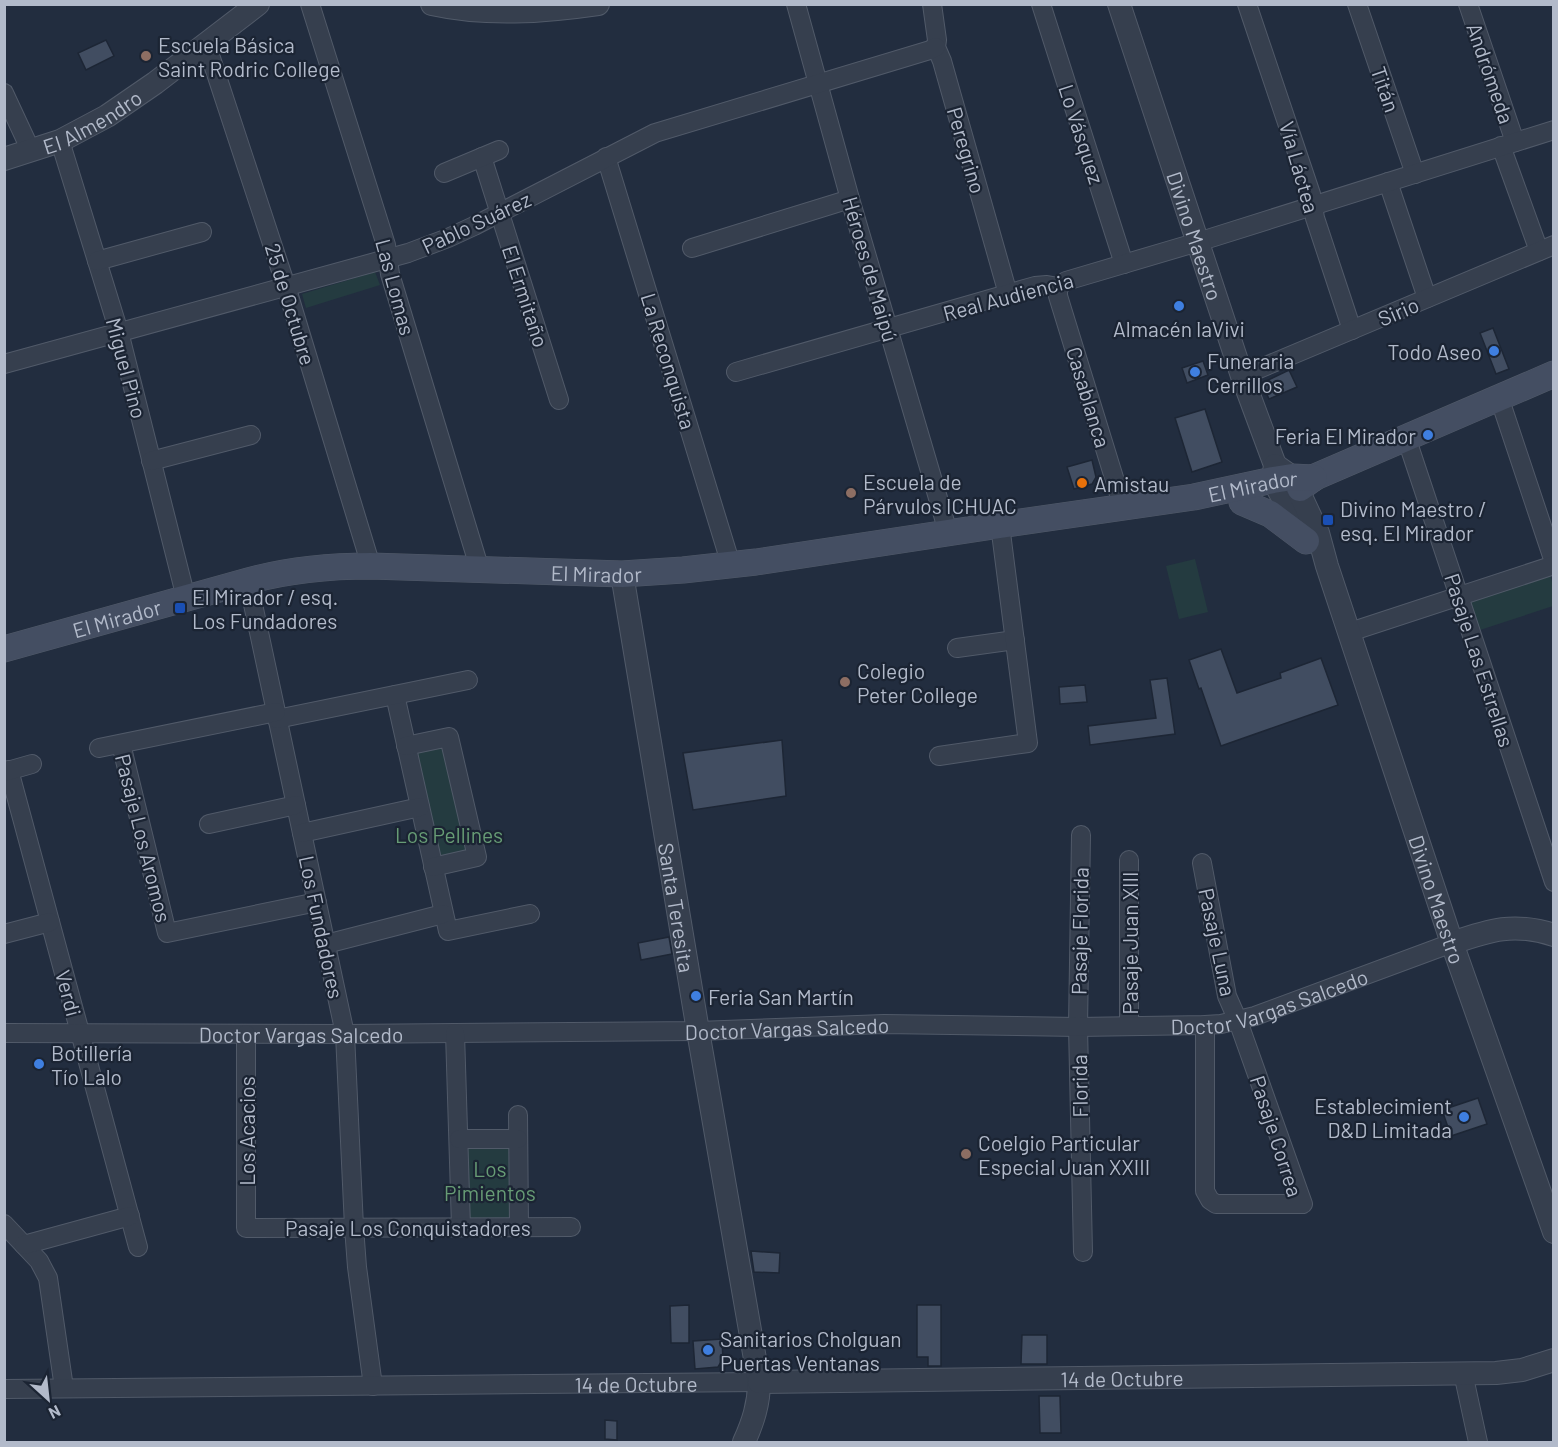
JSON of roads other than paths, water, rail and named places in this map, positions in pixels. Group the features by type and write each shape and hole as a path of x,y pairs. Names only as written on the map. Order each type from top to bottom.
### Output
{"main road":[{"name":"El Mirador","path":"1194,497 1215,501 1242,502 1289,481 1406,438 1554,374"},
{"name":"El Mirador","path":"4,649 248,581 308,569 370,566 622,574 683,570 731,565 1289,481"},
{"path":"1242,502 1270,514 1306,541"}],"street":[{"name":"El Almendro","path":"4,159 60,141 107,116 258,4"},
{"name":"Las Lomas","path":"310,4 382,234 390,274 480,570"},
{"path":"432,4 486,11 597,4"},
{"name":"Héroes de Maipú","path":"796,4 850,199 948,532"},
{"name":"Peregrino","path":"932,4 936,46 1008,294"},
{"name":"Lo Vásquez","path":"1041,4 1124,264"},
{"name":"Divino Maestro","path":"1119,4 1242,376 1289,481 1318,533 1452,943 1554,1232"},
{"name":"Vía Láctea","path":"1247,4 1311,194 1315,218 1352,330"},
{"name":"Titán","path":"1357,4 1415,174"},
{"name":"Andrómeda","path":"1468,4 1508,144 1546,248"},
{"name":"25 de Octubre","path":"206,43 286,286 370,566"},
{"name":"Pablo Suárez","path":"4,364 408,253 448,238 499,213 644,137 818,85 930,50 936,46"},
{"path":"4,93 31,151"},
{"name":"Real Audiencia","path":"736,372 1041,285 1058,287 1066,281 1554,130"},
{"name":"Miguel Pino","path":"60,141 119,332 186,598"},
{"path":"444,173 499,150"},
{"name":"El Ermitaño","path":"482,157 559,400"},
{"name":"La Reconquista","path":"606,157 731,565"},
{"path":"1388,182 1427,298"},
{"path":"692,248 850,199"},
{"path":"97,261 201,232"},
{"name":"Sirio","path":"1242,376 1546,248"},
{"name":"Casablanca","path":"1058,287 1058,296 1123,507"},
{"path":"1350,632 1554,564 1499,397"},
{"path":"152,461 251,435"},
{"name":"Pasaje Las Estrellas","path":"1406,438 1554,882"},
{"name":"Divino Maestro","path":"1289,481 1306,541 1327,566"},
{"path":"939,756 1028,743 1000,525"},
{"name":"Santa Teresita","path":"622,574 759,1382 756,1413 744,1443"},
{"name":"Los Fundadores","path":"248,581 345,1034 357,1267 373,1386"},
{"path":"957,648 1015,640"},
{"path":"99,748 468,680"},
{"path":"395,695 448,932 530,914"},
{"path":"406,746 449,737 477,857 433,867"},
{"name":"Pasaje Los Aromos","path":"121,744 167,933 317,902"},
{"path":"7,771 32,764"},
{"name":"Verdi","path":"7,771 138,1247"},
{"path":"210,824 296,805"},
{"path":"302,833 420,807"},
{"name":"Pasaje Florida","path":"1078,1027 1081,835"},
{"name":"Pasaje Juan XIII","path":"1129,860 1130,1026"},
{"name":"Pasaje Luna","path":"1202,863 1227,996 1238,1021"},
{"path":"326,944 443,914"},
{"path":"4,934 50,922"},
{"name":"Doctor Vargas Salcedo","path":"4,1033 345,1034 698,1031 884,1024 1078,1027 1205,1025 1238,1021 1266,1012 1496,929 1533,930 1554,935"},
{"name":"Pasaje Correa","path":"1205,1025 1205,1191 1210,1200 1216,1204 1303,1204 1238,1021"},
{"name":"Florida","path":"1078,1027 1083,1252"},
{"path":"456,1033 462,1227"},
{"name":"Los Acacios","path":"246,1034 246,1228"},
{"path":"518,1115 519,1227"},
{"path":"459,1139 518,1139"},
{"path":"24,1245 130,1216"},
{"path":"4,1224 43,1266 48,1278 64,1388"},
{"name":"Pasaje Los Conquistadores","path":"246,1228 571,1227"},
{"name":"14 de Octubre","path":"4,1389 1463,1373 1512,1372 1554,1360"},
{"path":"1463,1373 1478,1443"}],"place":[{"name":"Escuela Básica Saint Rodric College","path":"146,56"},
{"name":"Almacén laVivi","path":"1179,306"},
{"name":"Todo Aseo","path":"1494,351"},
{"name":"Funeraria Cerrillos","path":"1195,372"},
{"name":"Feria El Mirador","path":"1428,435"},
{"name":"Amistau","path":"1082,483"},
{"name":"Escuela de Párvulos ICHUAC","path":"851,493"},
{"name":"Divino Maestro / esq. El Mirador","path":"1328,520"},
{"name":"El Mirador / esq. Los Fundadores","path":"180,608"},
{"name":"Colegio Peter College","path":"845,682"},
{"name":"Feria San Martín","path":"696,996"},
{"name":"Botillería Tío Lalo","path":"39,1064"},
{"name":"Establecimient D&D Limitada","path":"1464,1117"},
{"name":"Coelgio Particular Especial Juan XXIII","path":"966,1154"},
{"name":"Sanitarios Cholguan Puertas Ventanas","path":"708,1350"}],"park label":[{"name":"Los Pellines","path":"449,834"},
{"name":"Los Pimientos","path":"490,1180"}]}
